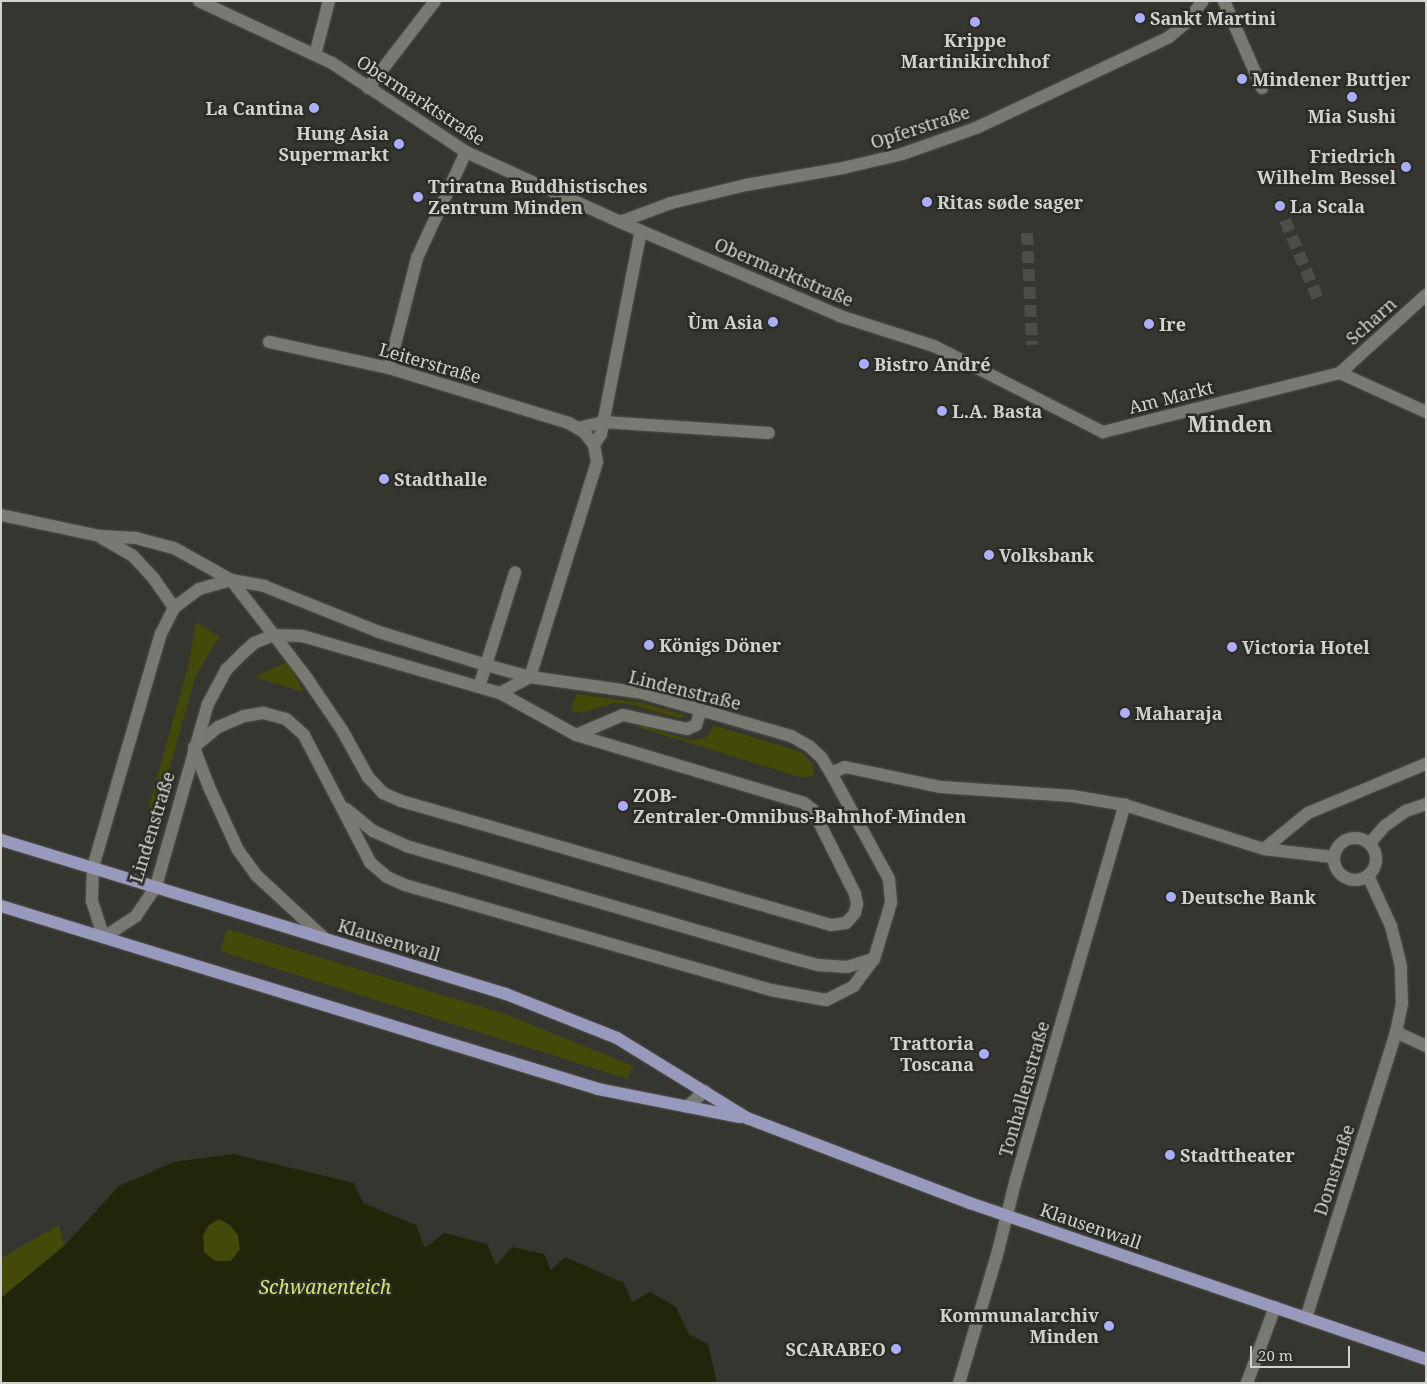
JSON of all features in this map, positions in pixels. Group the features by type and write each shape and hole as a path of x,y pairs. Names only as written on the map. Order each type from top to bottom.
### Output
{"main road":[{"name":"Klausenwall","path":"1,840 506,994 562,1014 617,1038 748,1118"},
{"name":"Klausenwall","path":"1,906 598,1089 748,1118 1008,1216 1426,1359"}],"street":[{"name":"Obermarktstraße","path":"199,1 332,63 466,152 620,222 840,316 934,346"},
{"path":"315,56 329,1"},
{"path":"368,88 435,1"},
{"name":"Opferstraße","path":"620,222 671,203 746,185 843,168 902,154 976,128 1169,37 1187,22 1203,1"},
{"path":"1224,1 1262,88"},
{"path":"390,368 417,258 466,152"},
{"path":"500,693 530,677 593,479 597,462 594,445 601,434 641,231"},
{"name":"Scharn","path":"1340,373 1426,295"},
{"name":"Leiterstraße","path":"269,342 390,368 569,423 584,432 594,445"},
{"name":"Am Markt","path":"934,346 1103,432 1340,373"},
{"path":"1340,373 1426,412"},
{"path":"578,428 603,422 769,433"},
{"name":"Lindenstraße","path":"1,515 100,536 136,538 174,548 231,580 264,586 379,632 486,665 530,677 642,693 790,736 809,746 820,757 831,773 888,879 891,903 874,959 854,986 826,1000 752,985 387,877 370,862 304,735 286,719 264,714 244,716 218,727 194,748"},
{"name":"Lindenstraße","path":"100,536 132,555 154,579 174,608"},
{"path":"480,687 515,573"},
{"name":"Lindenstraße","path":"231,580 199,589 174,608 161,633 151,662 93,867 92,901 104,937 136,916 156,886 208,704 227,669 254,643 274,635 302,636 500,693 576,735 809,806 855,894 858,904 855,913 846,923 831,926 400,801 384,793 368,777 342,730 274,635 231,580"},
{"path":"576,735 623,715 687,729 696,725 701,710"},
{"path":"194,748 209,787 238,850 256,875 324,938"},
{"path":"1264,849 1308,813 1426,764"},
{"path":"831,773 846,767 941,787 1072,796 1125,805 1264,849 1333,857"},
{"path":"1370,843 1385,826 1406,811 1426,804"},
{"name":"Tonhallenstraße","path":"959,1383 1008,1216 1016,1179 1125,805"},
{"path":"341,806 373,831 406,846 784,956 818,965 847,967 874,959"},
{"path":"1356,837 1370,843 1376,860 1374,869 1368,876 1352,880 1344,878 1334,866 1333,857 1340,843 1347,838 1356,837"},
{"name":"Domstraße","path":"1306,1318 1396,1032 1402,1003 1401,966 1391,926 1368,876"},
{"path":"1396,1032 1426,1046"},
{"path":"687,1107 704,1091"},
{"path":"1247,1383 1275,1307"}],"green space":[{"path":"196,622 219,637 196,675 157,812 148,809 188,667"},
{"path":"284,663 289,664 303,692 255,677"},
{"path":"576,694 643,703 687,716 679,718 629,704 614,703 582,713 571,711"},
{"path":"638,725 690,740 705,738 713,725 801,752 813,764 814,775 807,778 800,777 637,727"},
{"path":"227,929 505,1014 633,1066 628,1079 220,951"},
{"path":"219,1219 230,1225 238,1235 240,1249 231,1261 215,1261 204,1252 203,1235 209,1225"},
{"path":"59,1225 64,1246 1,1298 1,1258"}],"water":[{"name":"Schwanenteich","path":"233,1154 354,1183 363,1203 416,1225 425,1248 444,1233 487,1244 496,1265 512,1247 544,1254 551,1270 565,1257 624,1283 632,1302 650,1292 676,1307 689,1334 708,1344 717,1383 1,1383 1,1298 64,1246 119,1186 174,1162","holes":["219,1219 230,1225 238,1235 240,1249 231,1261 215,1261 204,1252 203,1235 209,1225"]}],"tunnel":[{"path":"1285,220 1318,299"},
{"path":"1027,233 1032,345"}],"place":[{"name":"Sankt Martini","path":"1140,18"},
{"name":"Krippe Martinikirchhof","path":"975,22"},
{"name":"Mindener Buttjer","path":"1242,79"},
{"name":"Mia Sushi","path":"1352,97"},
{"name":"La Cantina","path":"314,108"},
{"name":"Hung Asia Supermarkt","path":"399,144"},
{"name":"Friedrich Wilhelm Bessel","path":"1406,167"},
{"name":"Triratna Buddhistisches Zentrum Minden","path":"418,197"},
{"name":"Ritas søde sager","path":"927,202"},
{"name":"La Scala","path":"1280,206"},
{"name":"Ùm Asia","path":"773,322"},
{"name":"Ire","path":"1149,324"},
{"name":"Bistro André","path":"864,364"},
{"name":"L.A. Basta","path":"942,411"},
{"name":"Stadthalle","path":"384,479"},
{"name":"Volksbank","path":"989,555"},
{"name":"Königs Döner","path":"649,645"},
{"name":"Victoria Hotel","path":"1232,647"},
{"name":"Maharaja","path":"1125,713"},
{"name":"ZOB- Zentraler-Omnibus-Bahnhof-Minden","path":"623,806"},
{"name":"Deutsche Bank","path":"1171,897"},
{"name":"Trattoria Toscana","path":"984,1054"},
{"name":"Stadttheater","path":"1170,1155"},
{"name":"Kommunalarchiv Minden","path":"1109,1326"},
{"name":"SCARABEO","path":"896,1349"}],"district":[{"name":"Minden","path":"1230,424"}]}
